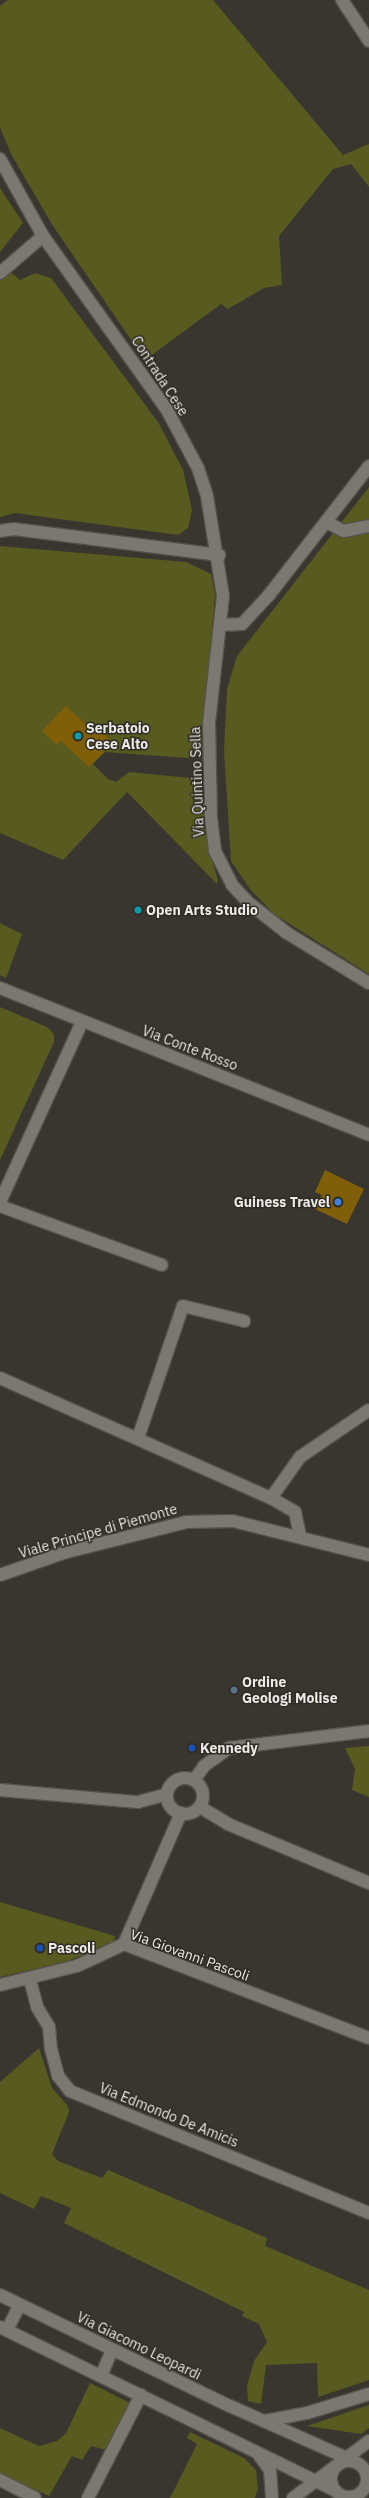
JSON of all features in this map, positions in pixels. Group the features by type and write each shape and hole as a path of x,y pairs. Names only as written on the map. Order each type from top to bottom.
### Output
{"street":[{"path":"342,0 369,41"},
{"name":"Contrada Cese","path":"0,159 3,170 43,236 167,410 198,468 207,496 219,555 223,596 222,625"},
{"path":"0,273 43,236"},
{"path":"222,625 242,624 269,595 369,466"},
{"path":"326,522 344,531 369,526"},
{"path":"0,530 14,529 219,555"},
{"name":"Via Quintino Sella","path":"222,625 209,723 211,818 215,851 232,885 250,904 288,933 369,983"},
{"name":"Via Conte Rosso","path":"0,988 82,1022 369,1135"},
{"path":"0,1202 82,1022"},
{"path":"0,1206 162,1265"},
{"path":"138,1438 183,1306 244,1321"},
{"path":"0,1378 271,1498 295,1512 300,1536"},
{"path":"271,1498 300,1457 369,1410"},
{"name":"Viale Principe di Piemonte","path":"0,1575 63,1553 186,1522 233,1521 300,1536 369,1555"},
{"path":"194,1780 204,1766 229,1748 369,1731"},
{"path":"0,1790 138,1802 167,1794 177,1780 194,1780"},
{"path":"167,1794 171,1806 181,1813 191,1813 200,1807 203,1792 194,1780"},
{"path":"200,1807 228,1824 369,1883"},
{"path":"124,1944 181,1813"},
{"name":"Via Giovanni Pascoli","path":"0,1985 30,1980 77,1966 124,1944 369,2038"},
{"name":"Via Edmondo De Amicis","path":"30,1980 37,2008 50,2027 51,2049 58,2076 70,2091 369,2212"},
{"name":"Via Giacomo Leopardi","path":"0,2295 112,2350 347,2461"},
{"path":"20,2305 4,2328 317,2481 346,2497 361,2493 366,2486 368,2477 364,2468 347,2461"},
{"path":"101,2376 112,2350"},
{"path":"265,2421 306,2413 369,2394"},
{"path":"88,2498 141,2395"},
{"path":"334,2490 331,2476 369,2442"},
{"path":"252,2450 264,2459 270,2470 272,2498"},
{"path":"293,2498 347,2461"},
{"path":"0,2480 35,2498"}],"shaded area":[{"path":"8,0 213,0 343,155 369,144 369,187 351,164 333,169 279,236 282,285 264,288 228,309 221,304 145,360 53,226 11,154 0,127 0,6"},
{"path":"0,188 23,223 0,252"},
{"path":"0,263 20,280 35,273 51,278 158,422 183,470 192,510 188,528 178,535 15,513 0,517"},
{"path":"369,487 369,974 274,914 250,889 231,861 224,751 227,689 237,656"},
{"path":"0,546 186,562 211,574 215,594 203,745 200,751 188,758 105,752 93,764 108,779 116,782 129,772 190,778 197,782 200,786 208,846 218,880 217,884 127,792 63,860 0,833"},
{"path":"0,923 22,934 6,978 0,975"},
{"path":"0,1007 47,1027 54,1034 54,1042 0,1160"},
{"path":"369,1746 369,1797 352,1790 355,1769 345,1748"},
{"path":"0,1902 115,1936 114,1942 68,1961 0,1977"},
{"path":"39,2048 52,2088 68,2106 69,2112 52,2154 58,2161 102,2178 108,2170 267,2238 265,2246 369,2290 369,2380 318,2397 317,2363 266,2365 261,2404 248,2401 247,2386 254,2361 267,2342 259,2324 242,2316 244,2312 64,2223 71,2208 41,2196 34,2209 0,2193 0,2082"},
{"path":"90,2383 132,2404 107,2450 91,2446 82,2460 72,2456 49,2496 0,2473 0,2428 39,2446 57,2441 66,2433"},
{"path":"369,2405 369,2428 361,2434 307,2426"},
{"path":"190,2432 244,2458 256,2470 258,2489 255,2498 170,2498 197,2444 187,2438"}],"building":[{"name":"Serbatoio Cese Alto","path":"66,706 92,730 96,726 109,738 100,748 104,752 89,767 61,741 57,745 42,731"},
{"name":"Guiness Travel","path":"325,1170 364,1189 347,1224 315,1209 322,1195 315,1192"}],"place":[{"name":"Serbatoio Cese Alto","path":"78,736"},
{"name":"Open Arts Studio","path":"138,910"},
{"name":"Guiness Travel","path":"338,1202"},
{"name":"Ordine Geologi Molise","path":"234,1690"},
{"name":"Kennedy","path":"192,1748"},
{"name":"Pascoli","path":"40,1948"}]}
